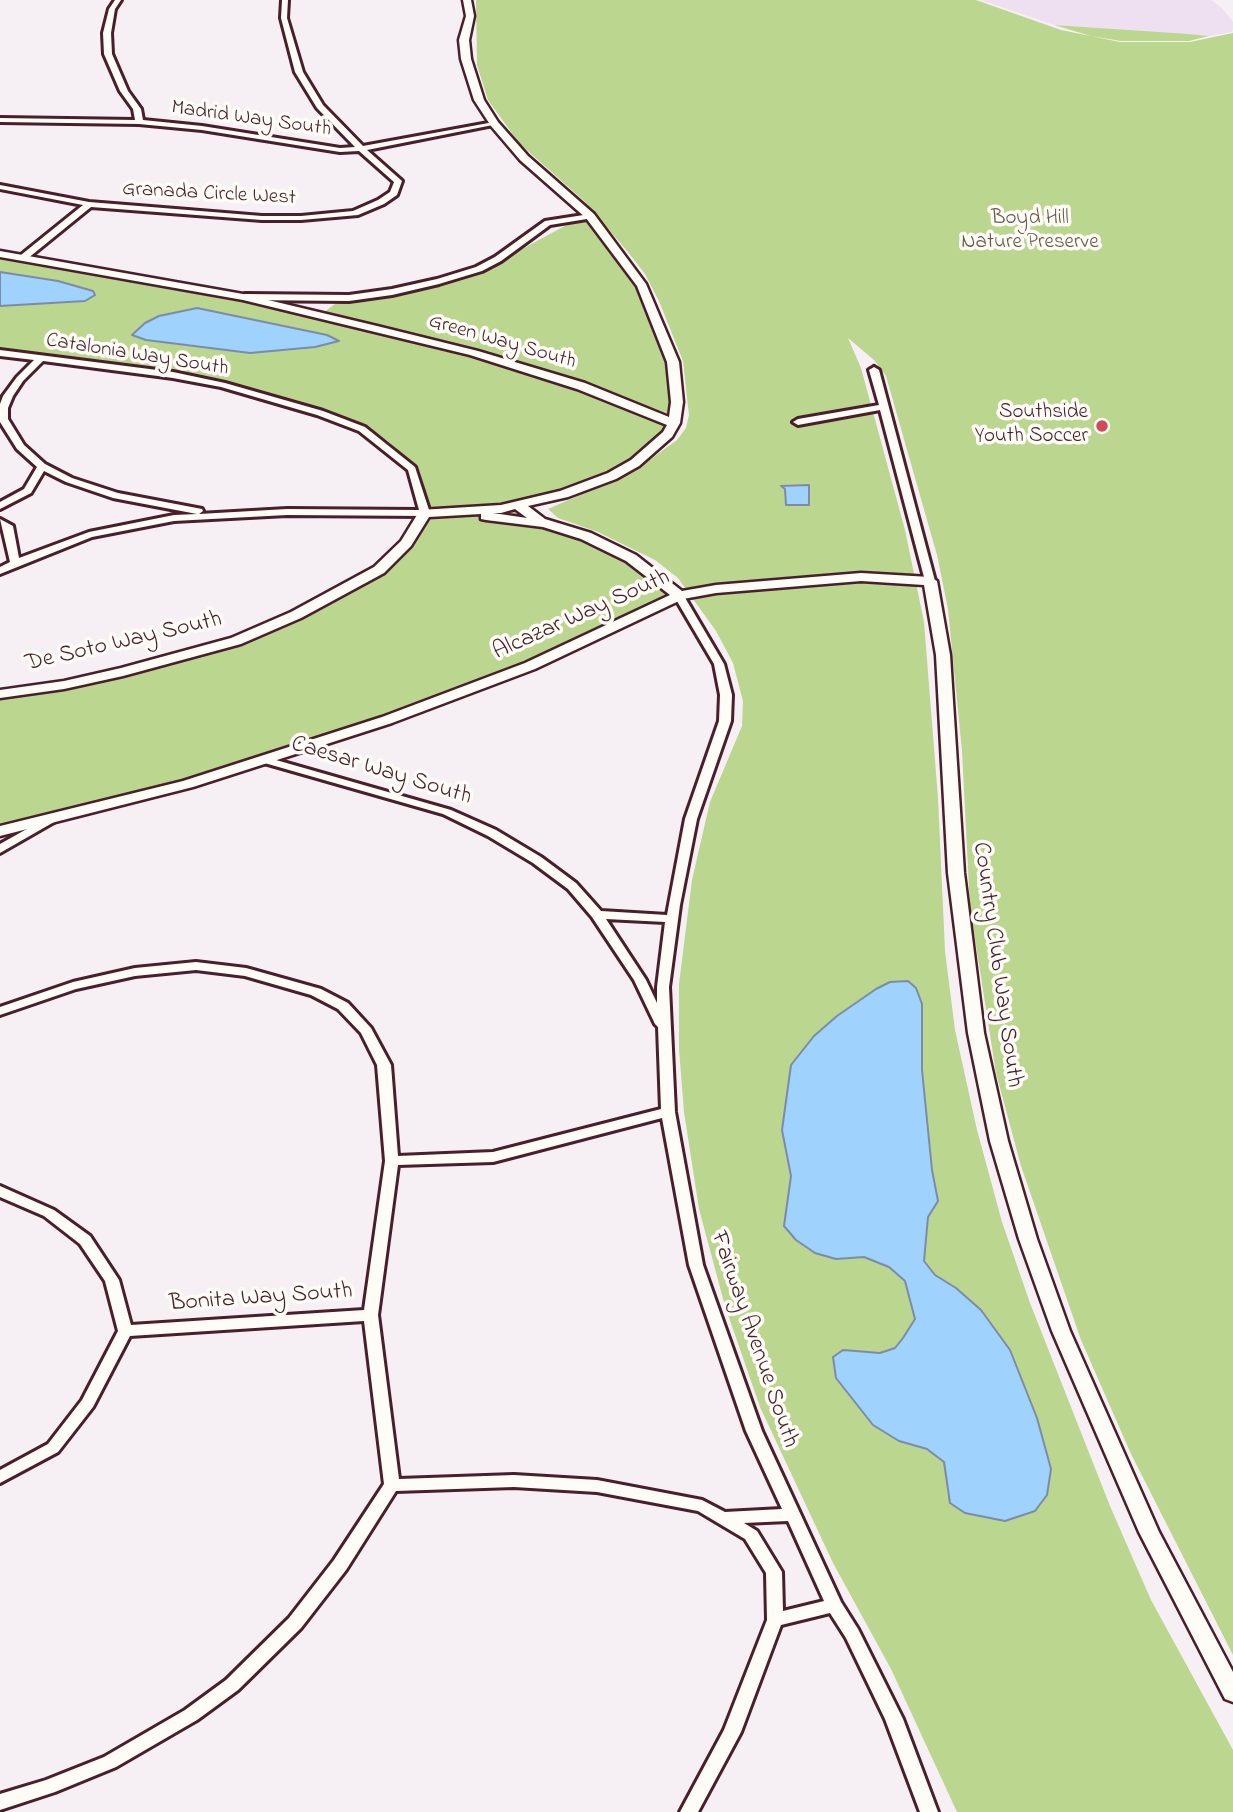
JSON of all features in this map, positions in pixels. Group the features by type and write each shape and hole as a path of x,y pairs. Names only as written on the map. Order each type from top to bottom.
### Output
{"street":[{"path":"117,0 112,9 107,33 108,54 124,91 137,109 139,122"},
{"path":"285,0 284,18 299,72 320,106 361,149"},
{"path":"0,571 89,535 129,525 219,513 425,513 519,506 588,486 635,463 668,434 674,423 677,402 673,362 642,286 590,216 524,158 494,124 479,100 466,59 464,40 470,16 467,0"},
{"name":"Madrid Way South","path":"0,120 139,122 256,136 324,149 361,149 494,124"},
{"name":"Granada Circle West","path":"0,187 89,204 262,218 355,213 394,193 398,181 361,149"},
{"path":"24,257 89,204"},
{"name":"Green Way South","path":"243,297 336,298 392,292 479,269 516,248 548,223 590,216"},
{"name":"Green Way South","path":"0,254 243,297 474,353 590,389 674,423"},
{"path":"316,314 336,298"},
{"name":"Catalonia Way South","path":"0,353 160,373 222,385 320,413 362,429 412,469 425,513"},
{"path":"40,359 8,396 3,419 4,429 42,466 69,480 116,496 219,513"},
{"name":"Country Club Way South","path":"874,370 930,582 943,655 956,873 976,1033 999,1142 1028,1239 1061,1331 1149,1532 1233,1693"},
{"path":"798,422 884,407"},
{"path":"0,506 29,491 42,466"},
{"path":"546,499 543,514 551,525"},
{"name":"Fairway Avenue South","path":"519,506 534,519 607,545 631,558 679,596 719,664 726,695 725,721 691,819 672,919 663,987 668,1112 696,1265 754,1431 834,1605 852,1634 894,1719 929,1812"},
{"path":"463,512 551,525"},
{"name":"De Soto Way South","path":"0,694 64,685 177,659 236,641 284,621 379,570 407,543 425,513"},
{"path":"0,522 8,526 15,564"},
{"name":"Alcazar Way South","path":"265,760 387,720 530,666 679,596 716,589 861,577 930,582"},
{"name":"Caesar Way South","path":"0,831 188,784 265,760 404,798 447,812 481,828 537,860 572,886 597,915 640,980 663,1028"},
{"path":"0,849 50,820"},
{"path":"597,915 672,919"},
{"name":"Bonita Way South","path":"0,1011 73,986 123,975 196,966 246,972 316,992 343,1006 366,1031 384,1065 393,1161 371,1315 125,1331"},
{"path":"393,1161 493,1157 668,1112"},
{"path":"0,1191 49,1213 85,1240 112,1280 125,1331 88,1403 54,1448 0,1477"},
{"path":"0,1802 49,1787 110,1762 191,1715 232,1685 295,1623 340,1565 392,1485 371,1315"},
{"path":"392,1485 514,1481 597,1486 702,1506 751,1535 774,1572 775,1620 732,1732 689,1812"},
{"path":"722,1518 793,1515"},
{"path":"775,1620 834,1605"}],"shaded area":[{"path":"981,0 1211,0 1222,8 1233,22 1233,28 1232,32 1209,36 1054,25"}],"green space":[{"name":"Boyd Hill Nature Preserve","path":"476,0 976,0 1061,30 1120,42 1190,42 1233,33 1233,1655 1131,1454 1081,1340 1021,1166 996,1073 970,907 962,751 948,609 937,555 886,376 874,360 848,338 861,368 905,530 924,622 938,798 945,951 955,1030 977,1130 1002,1222 1030,1303 1110,1506 1151,1600 1233,1750 1233,1812 957,1812 891,1669 833,1563 760,1407 725,1306 699,1209 684,1112 679,1049 679,984 692,880 710,802 742,726 743,701 733,663 716,631 678,578 655,560 598,532 558,518 548,509 634,471 677,440 686,428 689,415 683,361 645,274 584,201 519,143 488,100 477,65"},
{"path":"1054,25 1209,36 1189,41 1121,41 1091,36"},
{"path":"586,219 637,287 653,323 667,363 671,402 669,414 586,383 478,351 323,313 339,301 483,270 576,220"},
{"path":"0,256 240,300 374,331 579,388 668,421 663,433 632,460 584,484 526,500 470,509 431,510 420,472 388,441 364,427 312,407 226,383 165,371 0,351"},
{"path":"523,507 626,560 671,595 527,663 384,716 186,780 0,827 0,698 85,684 172,664 238,644 293,622 382,572 413,544 429,516"}],"water":[{"path":"0,272 58,281 93,291 95,295 85,301 0,306"},
{"path":"197,308 327,335 339,341 315,347 250,353 146,340 132,335 145,323 159,316"},
{"path":"809,485 809,505 786,505 785,489 781,486"},
{"path":"908,981 916,988 922,1004 922,1070 932,1170 938,1201 928,1217 924,1261 935,1275 956,1288 981,1310 1010,1350 1037,1418 1051,1469 1047,1495 1035,1511 1005,1521 965,1513 950,1503 944,1462 927,1449 899,1441 873,1425 836,1378 833,1357 843,1350 880,1353 895,1348 903,1338 915,1319 905,1281 889,1267 864,1257 836,1259 815,1253 796,1240 784,1226 791,1176 782,1130 791,1065 814,1036 837,1016 890,982"}],"place":[{"name":"Southside Youth Soccer","path":"1102,426"}]}
